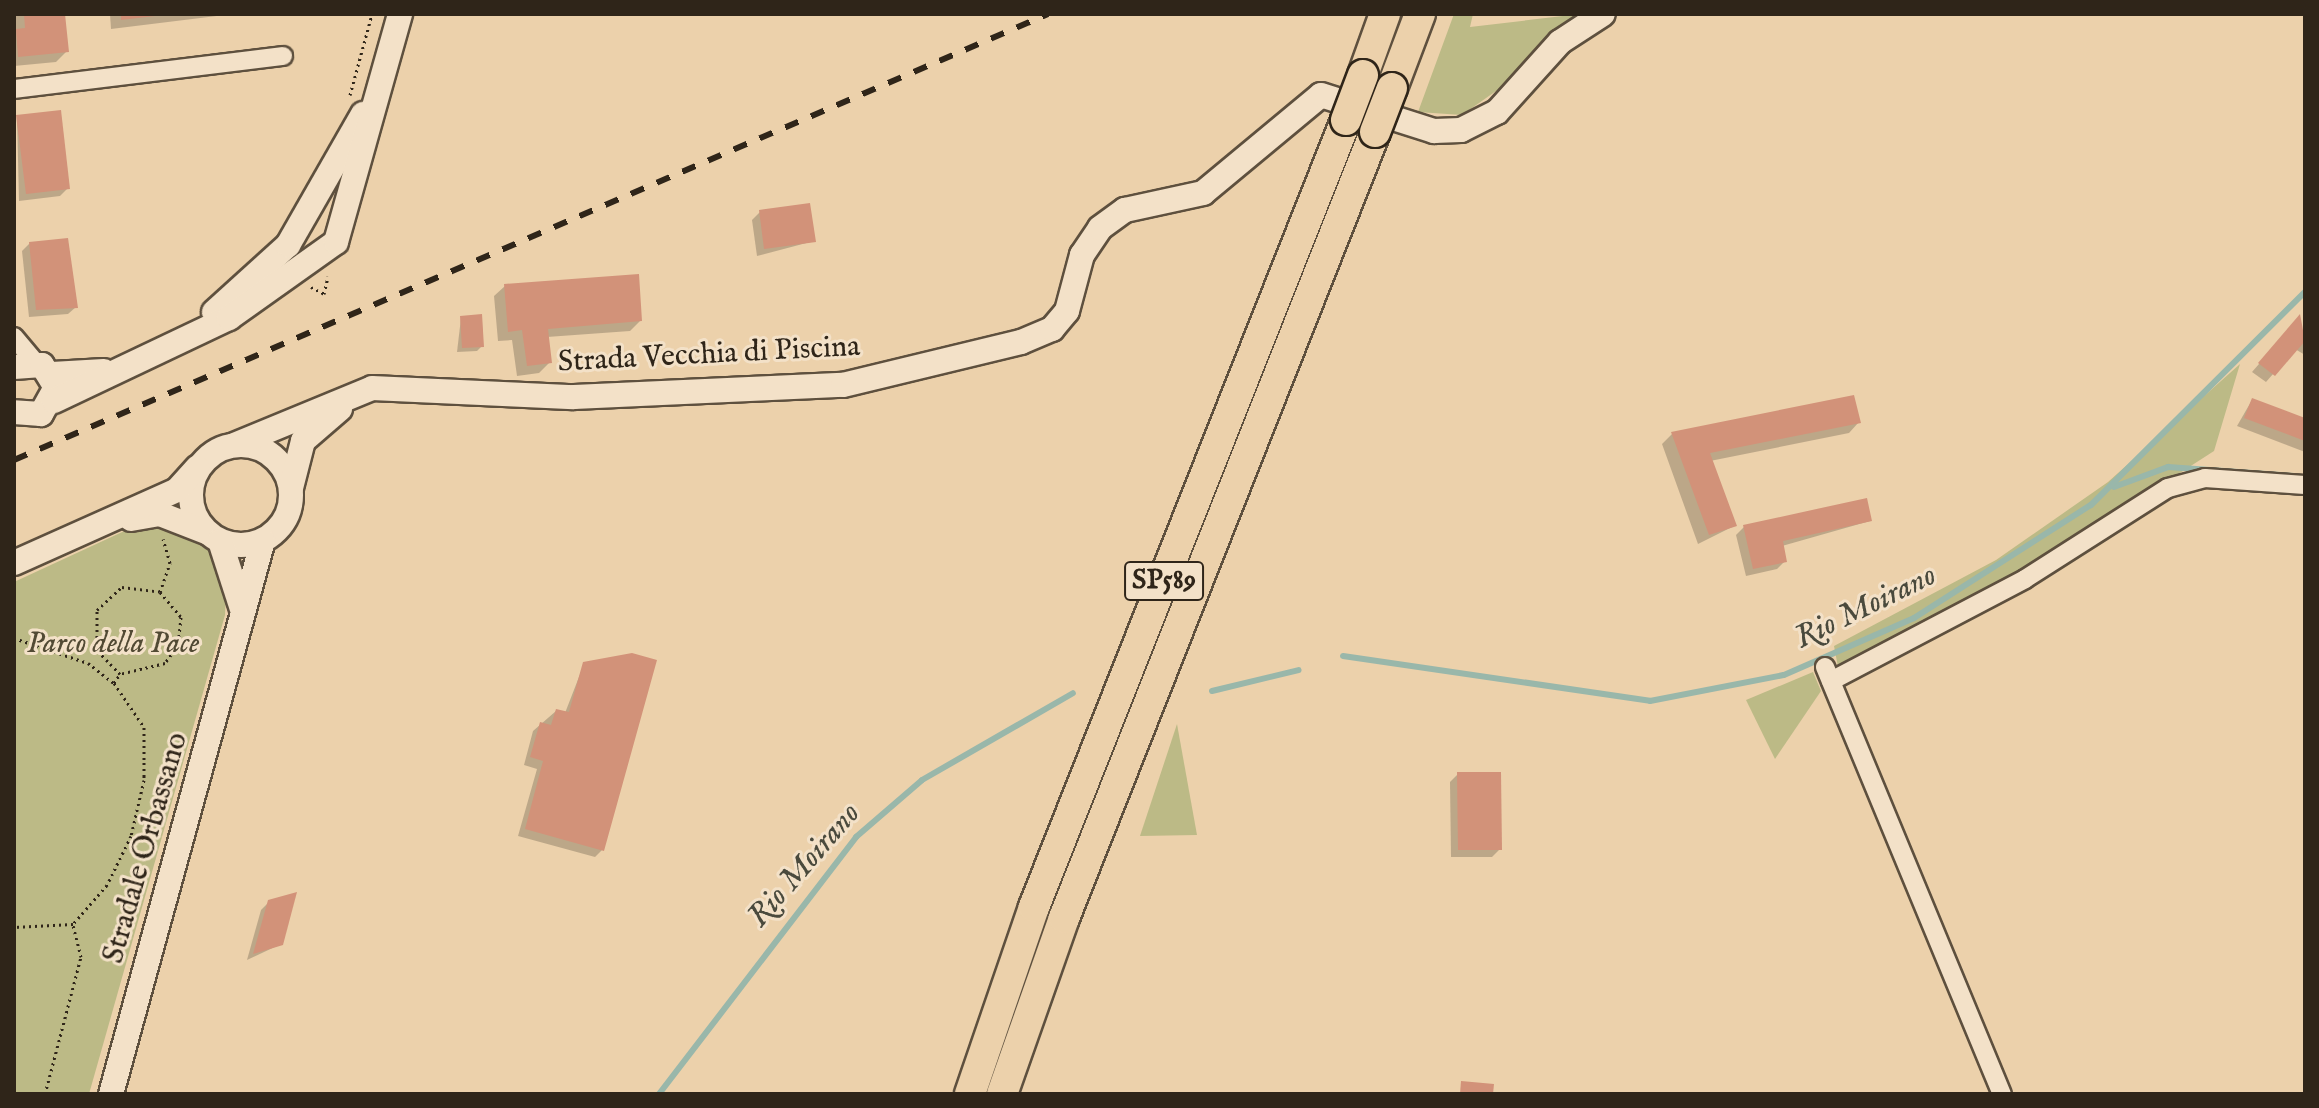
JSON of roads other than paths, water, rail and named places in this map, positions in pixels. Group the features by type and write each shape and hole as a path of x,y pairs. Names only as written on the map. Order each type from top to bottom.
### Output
{"main road":[{"name":"SP589","path":"970,1094 983,1044 1385,14"},
{"name":"SP589","path":"1002,1094 1021,1037 1420,14"},
{"path":"1013,1094 1021,1037"},
{"path":"953,1094 983,1044"}],"street":[{"path":"17,416 41,414 54,401 229,318 336,242 400,14"},
{"name":"Strada Vecchia di Piscina","path":"372,388 574,397 843,385 1021,342 1052,329 1067,311 1082,255 1100,228 1125,210 1203,193 1321,95 1434,131 1461,130 1497,112 1560,42 1603,14"},
{"path":"14,89 283,56"},
{"path":"34,368 117,366 216,311 265,269 330,180 387,61"},
{"path":"14,337 54,401"},
{"path":"14,563 177,490 204,460 234,445 372,388"},
{"path":"42,548 146,515 184,519 215,537 263,540 285,520 303,441 372,388"},
{"path":"234,445 265,451 291,488"},
{"path":"204,460 191,490 215,537 244,620"},
{"path":"2002,1094 1828,674 2025,579 2168,488 2205,478 2305,485"},
{"name":"Stradale Orbassano","path":"111,1094 244,620 263,540"}],"waterway":[{"name":"Rio Moirano","path":"1343,656 1650,701 1784,675 1914,618 2091,505 2305,292"},
{"path":"2114,487 2168,467 2295,476"},
{"name":"Rio Moirano","path":"1212,691 1299,670"},
{"name":"Rio Moirano","path":"659,1094 856,837 922,780 1073,693"}],"railway":[{"path":"14,460 1048,14"}],"park label":[{"name":"Parco della Pace","path":"113,644"}]}
